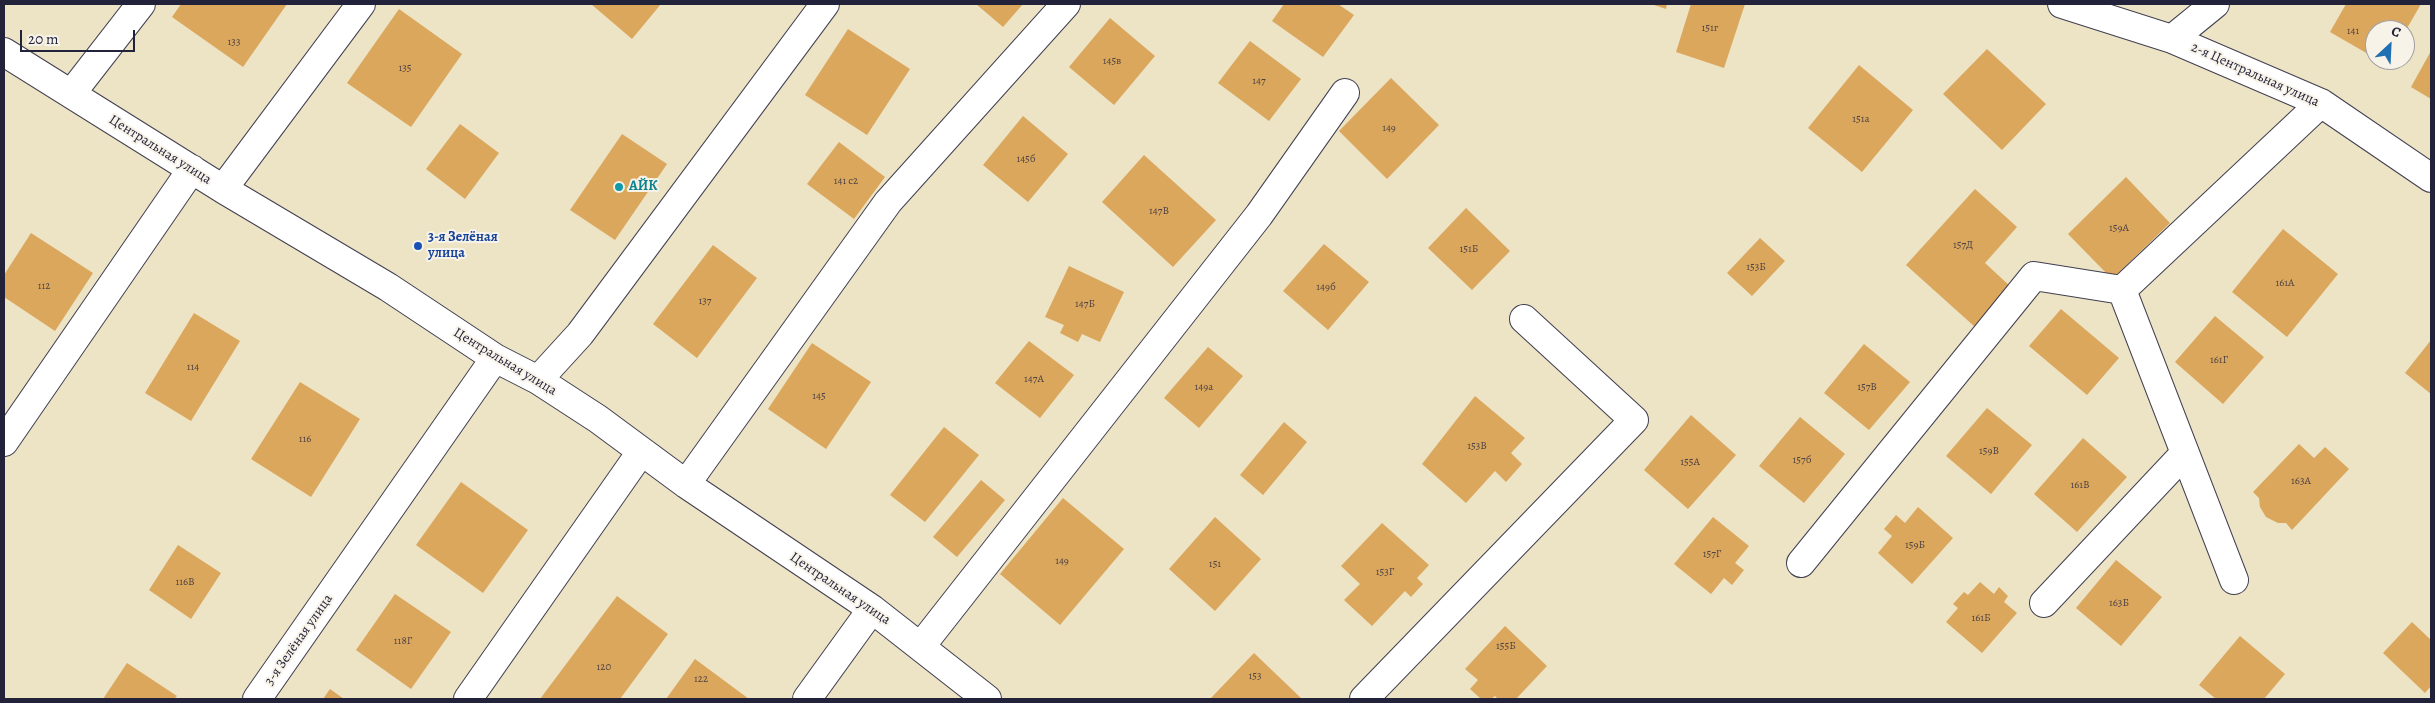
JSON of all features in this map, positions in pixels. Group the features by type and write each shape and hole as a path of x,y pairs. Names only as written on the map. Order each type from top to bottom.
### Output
{"street":[{"path":"71,94 141,4"},
{"path":"222,189 361,4"},
{"path":"538,380 580,334 825,4"},
{"path":"686,484 888,202 1066,4"},
{"name":"2-я Центральная улица","path":"2062,4 2172,39 2321,103 2431,178"},
{"path":"2172,39 2215,4"},
{"name":"Центральная улица","path":"4,52 222,189 388,287 495,358 538,380 598,419 686,484 872,609 987,699"},
{"path":"921,646 1259,215 1344,93"},
{"path":"2122,290 2321,103"},
{"path":"4,442 192,169"},
{"path":"1801,563 2034,276 2122,290"},
{"path":"2122,290 2234,580"},
{"path":"1364,699 1634,420 1524,319"},
{"name":"3-я Зелёная улица","path":"257,699 495,358"},
{"path":"468,699 641,452"},
{"path":"2044,603 2185,453"},
{"path":"807,699 872,609"}],"building":[{"path":"181,4 287,4 243,67 172,17"},
{"path":"591,4 661,4 632,39"},
{"path":"976,4 1023,4 1003,27"},
{"path":"1284,4 1338,4 1354,15 1323,57 1272,21"},
{"path":"1651,4 1667,4 1666,9"},
{"path":"1691,4 1745,4 1724,68 1676,52"},
{"path":"2346,4 2421,4 2412,20 2365,20 2365,52 2330,32"},
{"path":"399,9 462,54 411,127 347,83"},
{"path":"1110,18 1155,56 1114,105 1069,67"},
{"path":"848,29 910,69 867,135 805,95"},
{"path":"1250,41 1301,79 1269,121 1218,83"},
{"path":"1987,49 2046,104 2002,150 1943,94"},
{"path":"2431,51 2431,99 2411,87"},
{"path":"1859,65 1913,110 1862,172 1808,128"},
{"path":"1391,78 1439,125 1387,179 1339,131"},
{"path":"1023,116 1068,154 1028,202 983,165"},
{"path":"460,124 499,153 465,199 426,169"},
{"name":"АЙК","path":"622,134 667,164 615,240 570,210"},
{"path":"839,142 885,177 854,219 807,184"},
{"path":"1144,155 1216,220 1173,267 1102,202"},
{"path":"2126,177 2170,223 2112,279 2068,234"},
{"path":"1975,189 2017,227 1985,263 2011,287 1975,327 1906,265"},
{"path":"1466,208 1510,251 1472,290 1428,248"},
{"path":"2283,229 2338,274 2287,337 2232,292"},
{"path":"31,233 93,273 55,331 4,297 4,275"},
{"path":"1760,238 1785,261 1752,296 1727,273"},
{"path":"1324,244 1369,282 1328,330 1283,291"},
{"path":"713,245 757,278 697,358 653,324"},
{"path":"1069,266 1124,292 1100,342 1082,334 1078,342 1060,333 1064,325 1045,317"},
{"path":"2061,309 2119,358 2087,395 2029,346"},
{"path":"194,313 240,341 191,421 145,393"},
{"path":"2215,316 2264,357 2223,404 2175,362"},
{"path":"2431,340 2431,394 2405,373"},
{"path":"1029,341 1074,375 1040,418 995,383"},
{"path":"812,343 871,382 826,449 768,409"},
{"path":"1864,344 1910,382 1869,430 1824,393"},
{"path":"1208,347 1243,376 1199,428 1164,398"},
{"path":"300,382 360,419 311,497 251,459"},
{"path":"1475,396 1525,438 1511,453 1522,464 1506,482 1495,471 1466,503 1422,464"},
{"path":"1987,408 2032,445 1991,494 1946,456"},
{"path":"1691,415 1736,455 1688,509 1644,470"},
{"path":"1800,417 1845,454 1804,503 1759,466"},
{"path":"1284,422 1307,442 1263,495 1240,475"},
{"path":"944,427 979,455 925,522 890,495"},
{"path":"2083,438 2127,477 2077,532 2034,494"},
{"path":"2299,444 2314,458 2325,447 2349,469 2292,530 2286,523 2278,523 2266,517 2260,507 2259,498 2253,492"},
{"path":"981,480 1005,500 957,557 933,537"},
{"path":"461,482 528,530 483,593 416,545"},
{"path":"1063,498 1124,549 1060,625 1000,574"},
{"path":"1918,507 1953,538 1912,584 1878,553 1892,536 1884,529 1896,515 1905,523"},
{"path":"1215,517 1261,559 1215,611 1169,569"},
{"path":"1713,517 1749,546 1735,563 1744,570 1732,585 1724,578 1711,594 1674,564"},
{"path":"1382,523 1429,565 1417,578 1423,584 1411,597 1405,591 1372,626 1344,600 1360,584 1341,566"},
{"path":"178,545 221,573 191,619 149,590"},
{"path":"2116,560 2162,597 2121,646 2076,608"},
{"path":"1980,582 1994,594 1999,587 2008,596 2004,602 2017,613 1982,653 1946,622 1958,608 1953,604 1964,592 1968,595"},
{"path":"395,594 451,632 411,689 356,650"},
{"path":"617,596 668,634 620,699 540,699"},
{"path":"2412,622 2431,640 2431,686 2425,693 2383,653"},
{"path":"1505,626 1547,666 1516,699 1498,699 1495,696 1491,699 1481,699 1470,689 1478,680 1465,669"},
{"path":"2240,636 2285,674 2264,699 2216,699 2199,685"},
{"path":"1254,653 1302,699 1211,698"},
{"path":"695,659 749,699 666,699"},
{"path":"127,663 177,696 174,699 103,699"},
{"path":"330,689 344,699 323,699"}],"place":[{"name":"АЙК","path":"619,187"},
{"name":"3-я Зелёная улица","path":"418,246"}]}
